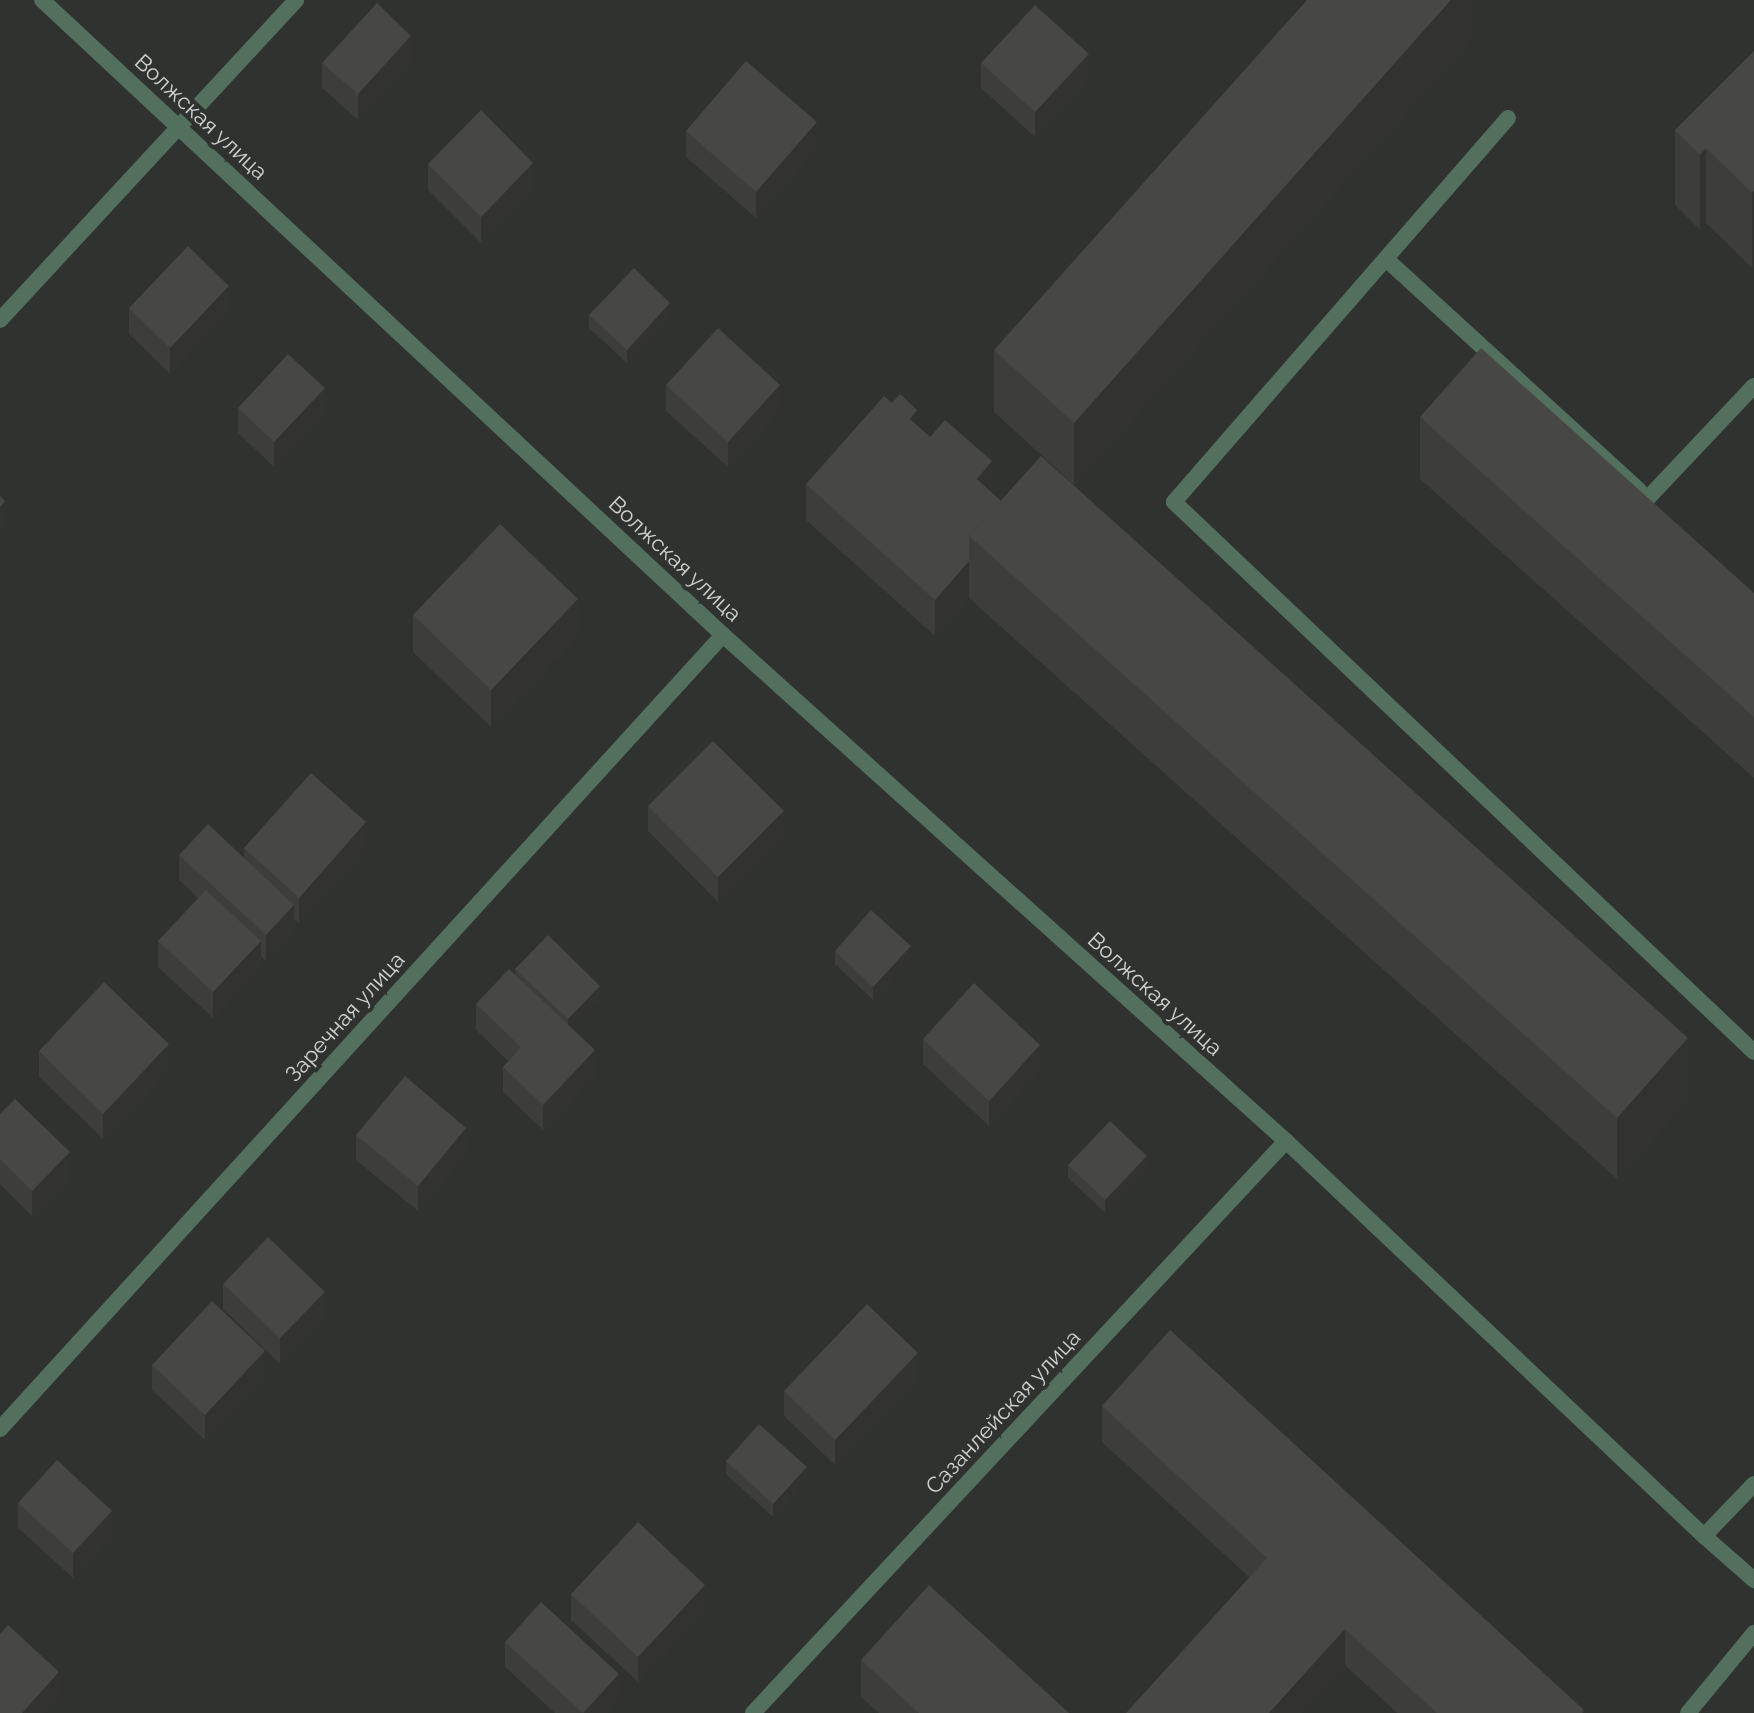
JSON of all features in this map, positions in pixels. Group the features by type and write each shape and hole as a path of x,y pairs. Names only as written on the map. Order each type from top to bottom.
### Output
{"street":[{"name":"Волжская улица","path":"42,0 723,635 1286,1141 1754,1580"},
{"path":"0,320 181,128 296,0"},
{"path":"1508,118 1174,502 1754,1052"},
{"path":"1386,259 1653,503 1754,386"},
{"name":"Заречная улица","path":"0,1429 723,635"},
{"name":"Сазанлейская улица","path":"753,1713 1286,1141"},
{"path":"1704,1536 1754,1484"},
{"path":"1688,1713 1754,1633"}],"building":[{"path":"1307,0 1451,0 1074,423 994,350"},
{"path":"377,3 411,36 358,94 322,63"},
{"path":"1035,5 1089,54 1035,112 981,63"},
{"path":"1754,51 1752,193 1706,148 1700,155 1675,130"},
{"path":"746,61 817,122 756,192 686,131"},
{"path":"481,110 533,163 481,217 428,164"},
{"path":"188,246 229,286 170,348 129,308"},
{"path":"634,268 670,303 627,350 589,315"},
{"path":"718,328 780,385 728,442 666,385"},
{"path":"1481,348 1754,593 1754,717 1420,417"},
{"path":"288,354 325,388 274,442 238,408"},
{"path":"900,394 917,410 910,419 930,437 945,420 992,461 977,479 1001,501 969,536 969,561 935,600 806,484 884,396 892,403"},
{"path":"1041,456 1688,1038 1617,1118 969,536"},
{"path":"500,524 578,599 491,690 413,615"},
{"path":"713,741 784,811 718,877 648,806"},
{"path":"311,773 366,822 299,898 244,848"},
{"path":"208,824 294,905 266,935 179,855"},
{"path":"206,890 261,941 213,992 158,941"},
{"path":"871,910 911,946 873,987 835,951"},
{"path":"548,935 600,986 568,1019 515,969"},
{"path":"509,969 595,1050 543,1105 503,1067 521,1047 476,1004"},
{"path":"104,982 169,1044 103,1114 39,1051"},
{"path":"974,983 1040,1045 989,1101 923,1039"},
{"path":"405,1076 466,1128 418,1186 356,1135"},
{"path":"15,1099 70,1152 32,1191 0,1159 0,1114"},
{"path":"1110,1121 1147,1156 1105,1200 1068,1165"},
{"path":"268,1237 325,1292 280,1338 223,1284"},
{"path":"212,1301 265,1351 205,1415 152,1365"},
{"path":"867,1304 918,1353 835,1440 784,1391"},
{"path":"1170,1330 1584,1710 1582,1713 1437,1713 1345,1629 1269,1713 1126,1713 1267,1558 1102,1406"},
{"path":"759,1424 807,1467 773,1504 726,1461"},
{"path":"57,1460 112,1511 73,1553 18,1503"},
{"path":"638,1522 705,1585 638,1657 571,1594"},
{"path":"929,1585 1069,1713 919,1713 861,1660"},
{"path":"541,1602 619,1674 583,1713 505,1642"},
{"path":"8,1625 59,1672 22,1713 0,1713 0,1634"}]}
